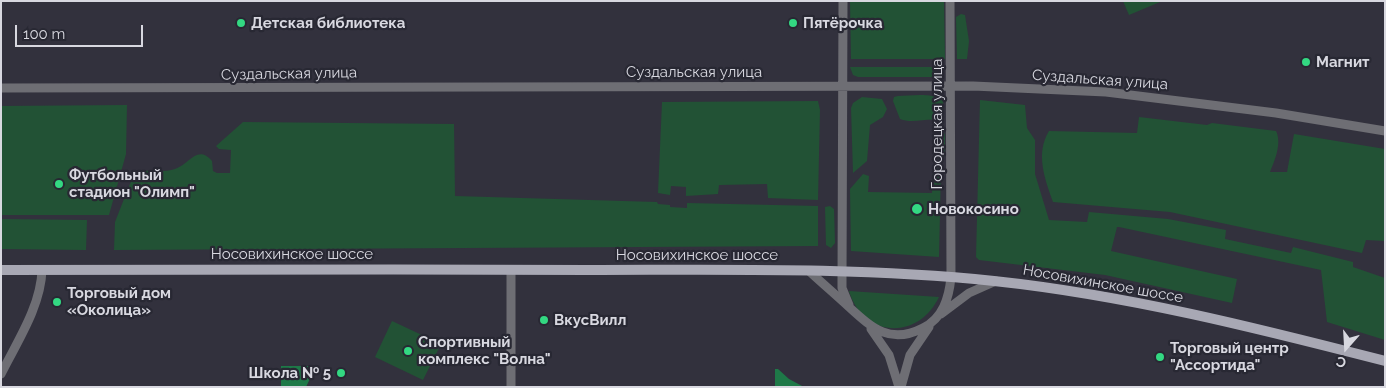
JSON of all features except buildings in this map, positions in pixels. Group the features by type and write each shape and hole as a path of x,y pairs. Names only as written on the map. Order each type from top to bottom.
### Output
{"main road":[{"name":"Носовихинское шоссе","path":"1,270 809,271 951,277 996,281 1113,299 1229,323 1385,361"}],"street":[{"path":"843,1 842,288 850,308"},
{"name":"Городецкая улица","path":"935,320 949,296 951,277 950,1"},
{"name":"Суздальская улица","path":"1,88 951,86 1106,92 1276,113 1385,131"},
{"path":"1,374 37,298 42,284 42,270"},
{"path":"511,270 511,387"},
{"path":"809,271 850,308 884,345 893,363 900,387"},
{"path":"863,322 879,332 900,335 919,330 969,293 996,281"},
{"path":"900,387 910,355 935,320"}],"green space":[{"path":"850,1 944,1 945,59 851,59"},
{"path":"1123,1 1160,1 1160,2 1129,15"},
{"path":"961,14 965,15 969,41 967,59 957,59 956,17"},
{"path":"850,67 939,67 937,75 933,77 858,77 853,75"},
{"path":"922,95 939,98 943,101 944,122 934,119 906,121 900,119 893,101 894,97"},
{"path":"862,97 882,99 887,109 883,117 870,125 867,161 853,173 851,108 853,103"},
{"path":"980,100 1025,105 1027,128 1035,140 1035,174 1049,220 1087,222 1089,212 1168,219 1226,230 1225,239 1291,253 1293,247 1353,262 1353,267 1385,278 1385,340 1327,322 1321,270 1119,227 1117,227 1111,251 1237,279 1232,303 1105,275 979,260 976,257"},
{"path":"818,101 820,110 818,200 768,198 767,184 719,185 718,194 686,196 686,187 671,186 670,195 658,193 662,102"},
{"name":"Футбольный стадион \"Олимп\"","path":"127,105 126,154 109,215 1,215 1,106"},
{"path":"1139,117 1276,131 1278,146 1270,172 1287,172 1294,134 1385,149 1385,241 1366,240 1362,253 1170,212 1053,202 1042,158 1045,140 1049,131 1137,133"},
{"path":"243,122 454,124 455,196 657,202 658,204 670,205 670,207 687,208 687,203 818,206 818,246 114,250 115,222 135,171 175,169 193,157 202,154 212,161 213,171 217,173 230,173 231,150 219,149 216,146"},
{"path":"938,128 945,134 945,156 940,160 935,155 935,130"},
{"path":"941,167 939,257 851,251 850,189 863,174 869,176 868,192 932,193 933,170"},
{"path":"830,206 834,209 835,243 831,248 826,245 825,207"},
{"path":"1,219 87,220 86,250 1,249"},
{"path":"849,291 939,297 930,311 918,321 905,327 891,328 878,325 866,318 856,307"},
{"name":"Спортивный комплекс \"Волна\"","path":"392,321 441,344 423,380 375,357"},
{"path":"281,366 316,366 306,387 281,387"},
{"path":"775,369 778,369 789,379 804,387 775,387"}],"place":[{"name":"Детская библиотека","path":"241,23"},
{"name":"Пятёрочка","path":"793,23"},
{"name":"Магнит","path":"1306,62"},
{"name":"Футбольный стадион \"Олимп\"","path":"59,184"},
{"name":"Новокосино","path":"917,209"},
{"name":"Торговый дом «Околица»","path":"57,302"},
{"name":"ВкусВилл","path":"544,320"},
{"name":"Спортивный комплекс \"Волна\"","path":"408,351"},
{"name":"Торговый центр \"Ассортида\"","path":"1160,357"},
{"name":"Школа № 5","path":"341,373"}]}
